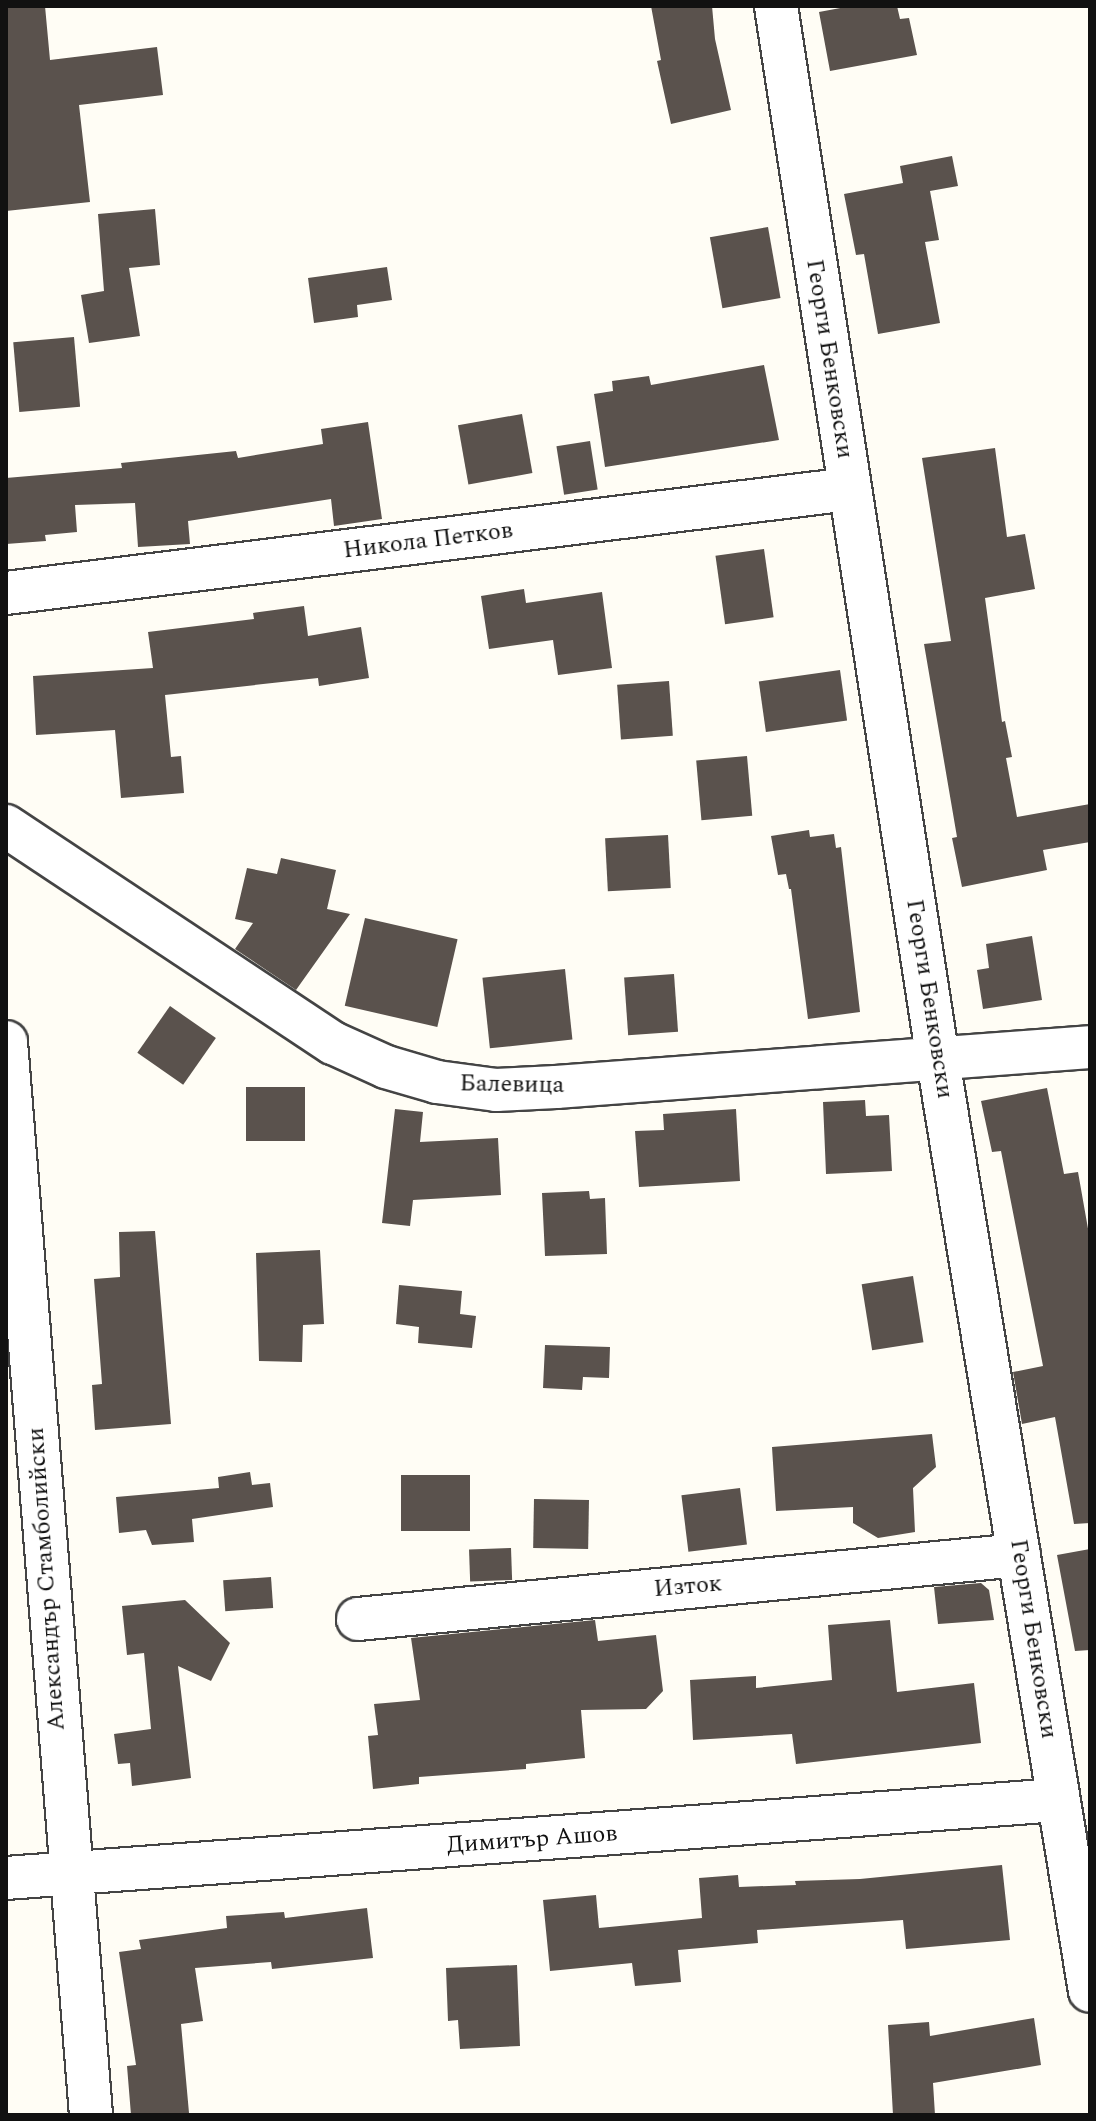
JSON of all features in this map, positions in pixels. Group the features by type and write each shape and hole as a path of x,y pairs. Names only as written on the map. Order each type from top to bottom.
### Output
{"street":[{"name":"Георги Бенковски","path":"776,6 938,1060 1090,1991"},
{"name":"Никола Петков","path":"6,593 849,489"},
{"name":"Балевица","path":"6,826 333,1043 386,1067 437,1082 496,1090 556,1087 1090,1047"},
{"name":"Александър Стамболийски","path":"6,1042 25,1533 69,1874 91,2115"},
{"name":"Изток","path":"358,1619 1019,1555"},
{"name":"Димитър Ашов","path":"6,1878 1058,1800"}],"building":[{"path":"6,6 45,6 50,60 157,47 163,95 79,105 90,202 6,211"},
{"path":"651,6 712,6 715,39 731,110 671,124 657,61 661,60"},
{"path":"851,6 897,6 900,19 909,18 917,55 830,71 819,12"},
{"path":"952,156 958,186 930,191 939,240 925,242 940,323 878,334 864,254 856,255 844,194 903,183 900,166"},
{"path":"155,209 160,265 129,268 140,336 89,343 81,295 104,291 98,214"},
{"path":"768,227 781,298 722,308 710,237"},
{"path":"387,267 392,300 357,305 358,317 314,323 308,278"},
{"path":"74,337 80,407 19,412 13,342"},
{"path":"764,365 779,440 605,467 594,394 613,391 612,381 649,376 651,385"},
{"path":"522,414 532,473 468,484 458,425"},
{"path":"368,422 382,519 334,526 331,499 188,521 190,544 138,547 135,503 75,505 77,532 45,535 46,541 6,544 6,478 122,468 121,463 236,451 238,458 323,444 321,429"},
{"path":"590,441 598,489 564,495 556,446"},
{"path":"995,448 1007,537 1025,534 1035,589 985,598 1002,722 1005,721 1012,757 1006,758 1017,817 1090,804 1090,842 1043,850 1047,870 962,887 952,838 957,837 924,644 951,641 922,458"},
{"path":"764,549 774,617 725,624 715,556"},
{"path":"524,589 526,603 602,592 612,668 558,675 553,640 489,649 481,596"},
{"path":"304,606 308,636 361,627 369,678 319,686 318,678 165,695 171,757 181,756 184,793 121,798 115,730 36,735 33,676 153,668 148,632 254,619 253,613"},
{"path":"840,670 847,721 766,732 759,681"},
{"path":"669,681 673,736 621,739 617,685"},
{"path":"747,756 752,816 701,820 696,760"},
{"path":"809,830 810,837 834,834 836,848 841,847 860,1012 808,1019 791,889 786,874 778,875 771,836"},
{"path":"668,835 671,888 608,891 605,838"},
{"path":"281,858 336,870 327,909 350,914 296,990 235,949 253,923 235,919 247,868 277,874"},
{"path":"365,918 458,939 437,1027 345,1006"},
{"path":"1032,936 1042,1000 983,1009 977,970 989,968 986,944"},
{"path":"565,969 572,1040 490,1048 482,978"},
{"path":"674,974 678,1032 628,1035 624,977"},
{"path":"170,1006 216,1038 183,1085 137,1053"},
{"path":"246,1087 305,1087 305,1141 246,1141"},
{"path":"1047,1088 1064,1174 1078,1172 1090,1240 1090,1523 1074,1524 1055,1417 1022,1424 1013,1372 1043,1366 1001,1151 992,1152 981,1101"},
{"path":"865,1100 866,1116 889,1115 892,1171 826,1174 823,1102"},
{"path":"395,1109 423,1112 420,1142 498,1138 501,1195 413,1200 410,1226 382,1223"},
{"path":"736,1109 740,1181 639,1187 635,1131 664,1130 663,1114"},
{"path":"589,1191 590,1199 605,1198 607,1254 545,1256 542,1193"},
{"path":"155,1231 171,1424 95,1430 92,1385 102,1384 94,1279 120,1277 119,1232"},
{"path":"320,1250 324,1324 303,1325 302,1362 259,1361 256,1253"},
{"path":"913,1276 923,1342 872,1350 862,1284"},
{"path":"399,1285 462,1291 460,1314 476,1316 472,1348 418,1343 419,1327 396,1324"},
{"path":"545,1345 610,1347 609,1378 583,1377 582,1390 543,1388"},
{"path":"932,1434 936,1467 913,1488 915,1532 878,1538 853,1523 853,1507 776,1511 772,1447"},
{"path":"250,1472 252,1485 270,1483 273,1507 192,1519 194,1542 152,1545 146,1530 119,1533 116,1497 219,1488 218,1477"},
{"path":"401,1475 470,1475 470,1531 401,1531"},
{"path":"740,1488 747,1545 688,1552 681,1495"},
{"path":"534,1499 589,1500 588,1549 533,1548"},
{"path":"511,1548 512,1580 470,1581 469,1549"},
{"path":"1090,1549 1090,1650 1075,1651 1057,1555"},
{"path":"271,1577 273,1608 225,1611 223,1580"},
{"path":"981,1583 989,1590 994,1620 938,1624 934,1587"},
{"path":"185,1600 230,1643 211,1681 178,1666 191,1778 132,1786 130,1763 118,1764 114,1734 151,1729 144,1653 127,1655 122,1606"},
{"path":"595,1620 598,1641 656,1635 663,1691 646,1709 581,1710 585,1758 526,1764 526,1769 419,1777 419,1784 373,1789 368,1736 378,1735 374,1704 420,1700 411,1638"},
{"path":"890,1620 897,1692 974,1683 981,1743 796,1764 792,1734 693,1740 690,1680 756,1676 756,1688 832,1680 828,1625"},
{"path":"1002,1865 1010,1940 906,1949 903,1920 757,1930 758,1943 678,1950 681,1982 635,1986 632,1963 550,1971 543,1900 596,1895 599,1928 702,1918 699,1878 738,1875 739,1887 796,1885 795,1881 860,1879"},
{"path":"367,1908 373,1958 272,1969 271,1962 195,1968 203,2021 181,2024 189,2113 131,2115 127,2066 136,2065 119,1952 141,1949 139,1940 227,1928 226,1916 284,1912 285,1918"},
{"path":"517,1965 520,2046 460,2049 458,2020 448,2021 446,1968"},
{"path":"1034,2018 1041,2065 933,2083 935,2115 893,2115 888,2025 929,2022 930,2036"}]}
